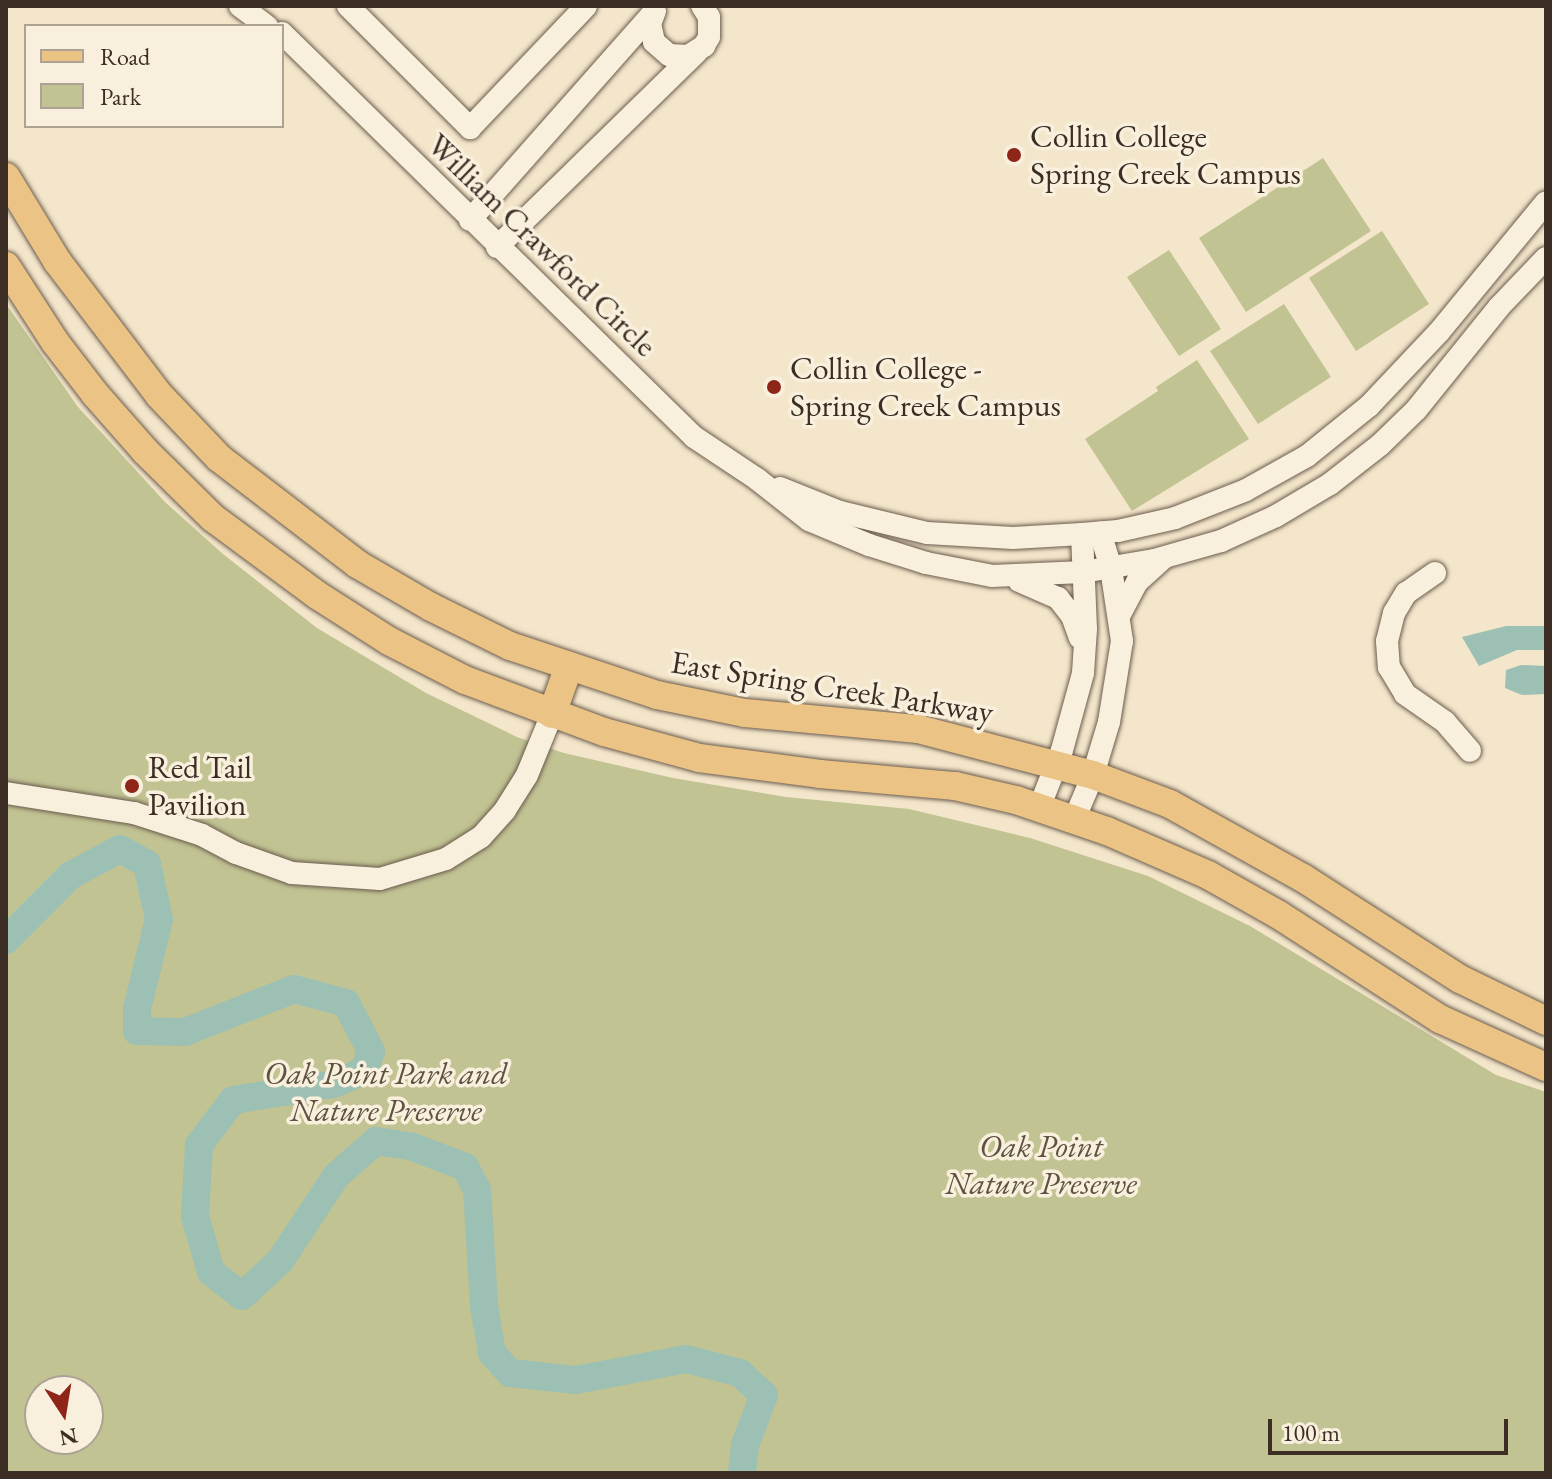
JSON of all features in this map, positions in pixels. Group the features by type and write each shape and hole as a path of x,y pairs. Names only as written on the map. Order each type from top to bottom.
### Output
{"main road":[{"name":"East Spring Creek Parkway","path":"6,177 57,261 159,395 219,458 369,571 510,646 657,695 745,713 918,729 1056,763 1170,804 1303,878 1460,979 1546,1021"},
{"path":"6,266 95,394 145,451 213,518 271,564 389,641 465,680 552,714 699,758 955,786 1074,820 1167,855 1279,915 1440,1019 1546,1067"},
{"path":"552,714 569,666"}],"lane":[{"path":"240,6 264,24"},
{"path":"260,6 274,24"},
{"path":"348,6 470,128 586,6"},
{"path":"497,247 697,52 709,37 711,27 702,6"},
{"path":"656,9 651,33 660,50 678,57 697,52"},
{"path":"470,220 656,9"},
{"name":"William Crawford Circle","path":"285,38 694,437 757,479 809,520 869,545 926,563 1004,576 1083,572 1165,557 1221,541 1276,516 1352,467 1416,410 1499,307 1546,258"},
{"name":"William Crawford Circle","path":"757,479 840,512 927,533 1013,538 1091,533 1175,518 1246,490 1307,456 1369,406 1439,332 1546,202"},
{"path":"1074,820 1093,775 1118,682 1122,641 1111,568 1091,533"},
{"path":"1039,808 1074,710 1084,651 1083,572 1091,533"},
{"path":"1119,616 1137,582 1165,557"},
{"path":"1435,573 1406,593 1394,613 1387,641 1389,667 1405,694 1451,728 1470,751"},
{"path":"1004,576 1058,598 1072,616 1084,651"},
{"path":"6,793 134,813 202,835 236,853 292,873 380,879 446,859 481,837 505,810 527,775 552,714"}],"green space":[{"path":"1323,158 1371,231 1246,312 1199,238"},
{"path":"1382,231 1429,304 1356,351 1309,278"},
{"path":"1169,250 1221,329 1179,356 1127,277"},
{"name":"Oak Point Park and Nature Preserve","path":"6,304 78,407 165,502 223,554 317,628 426,693 517,737 564,753 673,778 786,797 909,809 1030,838 1148,876 1250,926 1496,1075 1546,1092 1546,1473 6,1473"},
{"path":"1284,304 1331,377 1258,424 1210,351"},
{"path":"1197,360 1249,439 1132,511 1085,439 1158,391 1156,387"}],"water":[{"path":"1506,626 1546,626 1546,650 1517,650 1479,666 1462,637"},
{"path":"1521,665 1546,666 1546,694 1522,695 1505,688 1506,670"}],"waterway":[{"path":"6,940 71,875 120,849 147,864 159,919 137,1009 137,1031 185,1032 294,989 346,1003 371,1051 364,1071 333,1084 233,1100 199,1145 195,1216 211,1272 242,1296 280,1261 336,1176 376,1141 413,1147 465,1167 477,1190 484,1306 492,1353 510,1373 576,1380 686,1359 740,1373 764,1395 745,1445 742,1473"}],"place":[{"name":"Collin College Spring Creek Campus","path":"1014,155"},
{"name":"Collin College - Spring Creek Campus","path":"774,387"},
{"name":"Red Tail Pavilion","path":"132,786"}],"park label":[{"name":"Oak Point Nature Preserve","path":"1041,1166"}]}
